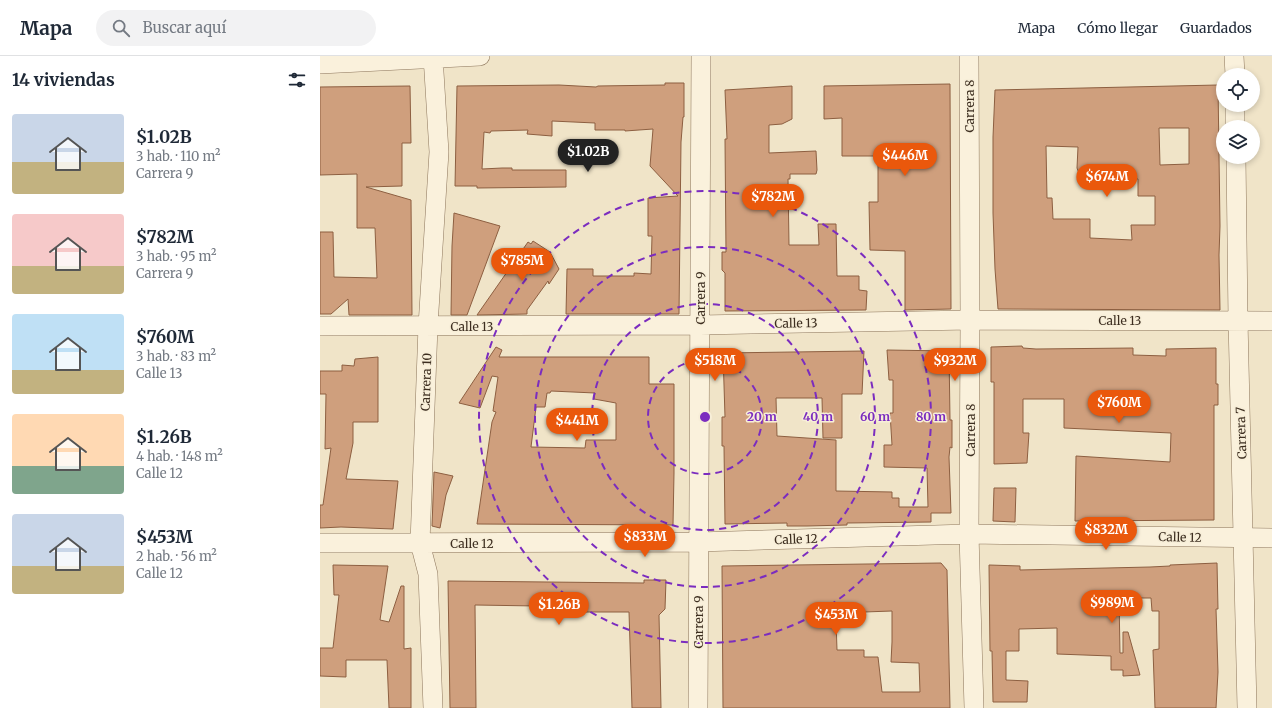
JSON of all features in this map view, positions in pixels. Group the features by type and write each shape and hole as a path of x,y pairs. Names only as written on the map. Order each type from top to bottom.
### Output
{"street":[{"path":"320,64 433,57 480,56"},
{"name":"Carrera 9","path":"698,708 701,56"},
{"name":"Carrera 8","path":"969,56 969,534 974,708"},
{"path":"1234,56 1234,68"},
{"name":"Carrera 10","path":"433,57 439,152 428,326 420,543 428,574 433,708"},
{"name":"Carrera 7","path":"1236,164 1238,320 1247,708"},
{"name":"Calle 13","path":"320,326 700,326 970,320 1272,321"},
{"name":"Calle 12","path":"320,543 698,542 969,534 1272,538"}],"building":[{"path":"665,83 684,83 684,117 681,142 679,314 566,314 567,269 593,269 593,276 634,276 634,273 651,274 652,236 648,236 648,198 678,196 650,166 653,129 625,131 595,130 595,123 552,121 552,136 527,134 528,130 491,131 490,133 484,132 482,169 512,168 512,170 566,170 566,187 477,188 477,186 455,186 457,86 559,85 596,87 665,85"},
{"path":"950,84 951,309 905,310 905,251 870,250 869,202 878,202 878,156 842,156 842,118 824,119 824,86"},
{"path":"1216,85 1216,112 1218,112 1218,120 1216,120 1216,164 1219,164 1220,310 998,309 993,213 993,137 995,90","holes":["1159,128 1189,128 1189,164 1160,165","1046,146 1078,147 1077,168 1080,176 1124,174 1124,178 1138,179 1138,196 1155,196 1155,225 1131,225 1132,240 1090,238 1090,219 1053,219 1052,198 1047,198"]},
{"path":"410,86 411,143 402,143 402,186 366,187 411,200 412,315 349,315 348,299 331,314 320,314 320,232 333,232 334,277 377,278 375,228 357,228 357,174 320,175 320,87"},
{"path":"792,86 792,119 782,124 769,125 769,153 816,151 817,170 816,174 790,174 790,179 788,179 789,245 819,245 818,224 836,224 837,276 859,276 859,290 867,291 866,310 725,311 725,273 722,270 722,252 726,252 725,139 727,139 725,90"},
{"path":"454,213 500,226 467,315 451,315"},
{"path":"533,241 550,252 559,269 549,284 548,281 527,310 527,314 477,315 528,242 531,244"},
{"path":"1022,346 1023,348 1036,349 1133,348 1133,355 1166,356 1166,349 1216,348 1216,384 1218,384 1218,405 1214,405 1214,520 1075,521 1076,456 1170,462 1171,433 1064,428 1064,399 1023,399 1023,433 1029,433 1027,463 994,464 994,382 991,382 991,347"},
{"path":"496,347 502,350 499,357 649,357 649,384 674,384 673,525 477,524 492,422 496,412 493,411 498,377 492,376 480,408 459,403","holes":["551,391 595,393 594,399 616,403 616,440 586,440 585,448 531,447 536,407 545,407 547,393 550,393"]},
{"path":"887,350 949,351 950,420 952,420 952,448 950,447 949,457 951,513 931,513 931,522 847,523 847,525 807,526 787,526 787,523 725,524 724,446 722,446 722,417 725,417 723,353 864,351 862,394 842,394 842,438 823,438 822,398 776,398 777,436 836,440 836,491 892,492 892,498 899,498 899,507 928,507 927,468 884,467 884,445 892,445 890,413 893,413 893,380 889,380"},
{"path":"378,357 378,422 353,422 353,443 346,479 398,481 393,529 341,527 320,528 320,505 323,505 331,448 325,449 326,394 320,394 320,371 342,371 342,365 354,366 355,359"},
{"path":"434,472 453,476 446,495 440,528 432,526"},
{"path":"994,488 1016,488 1015,522 993,521"},
{"path":"941,563 947,570 950,708 723,708 722,566","holes":["892,611 891,662 919,663 920,692 882,692 878,657 864,657 864,650 837,650 836,621 851,621 851,616 864,616 864,612"]},
{"path":"1217,563 1218,609 1216,609 1218,672 1216,708 1155,708 1153,650 1159,649 1159,611 1152,611 1151,598 1119,598 1120,653 1123,653 1123,632 1128,632 1140,675 1123,676 1123,670 1111,670 1111,656 1057,654 1057,628 1019,629 1019,651 1006,651 1006,680 1028,681 1027,702 993,702 992,651 990,651 989,565 1020,566 1020,570 1150,567"},
{"path":"333,565 388,566 380,620 389,622 401,586 404,586 404,649 411,648 411,708 389,708 387,660 346,660 346,677 320,676 320,648 333,648 339,595 334,595"},
{"path":"644,580 666,580 665,609 659,615 661,708 632,708 629,612 537,612 537,606 475,605 476,708 450,708 448,581 644,583"}]}
